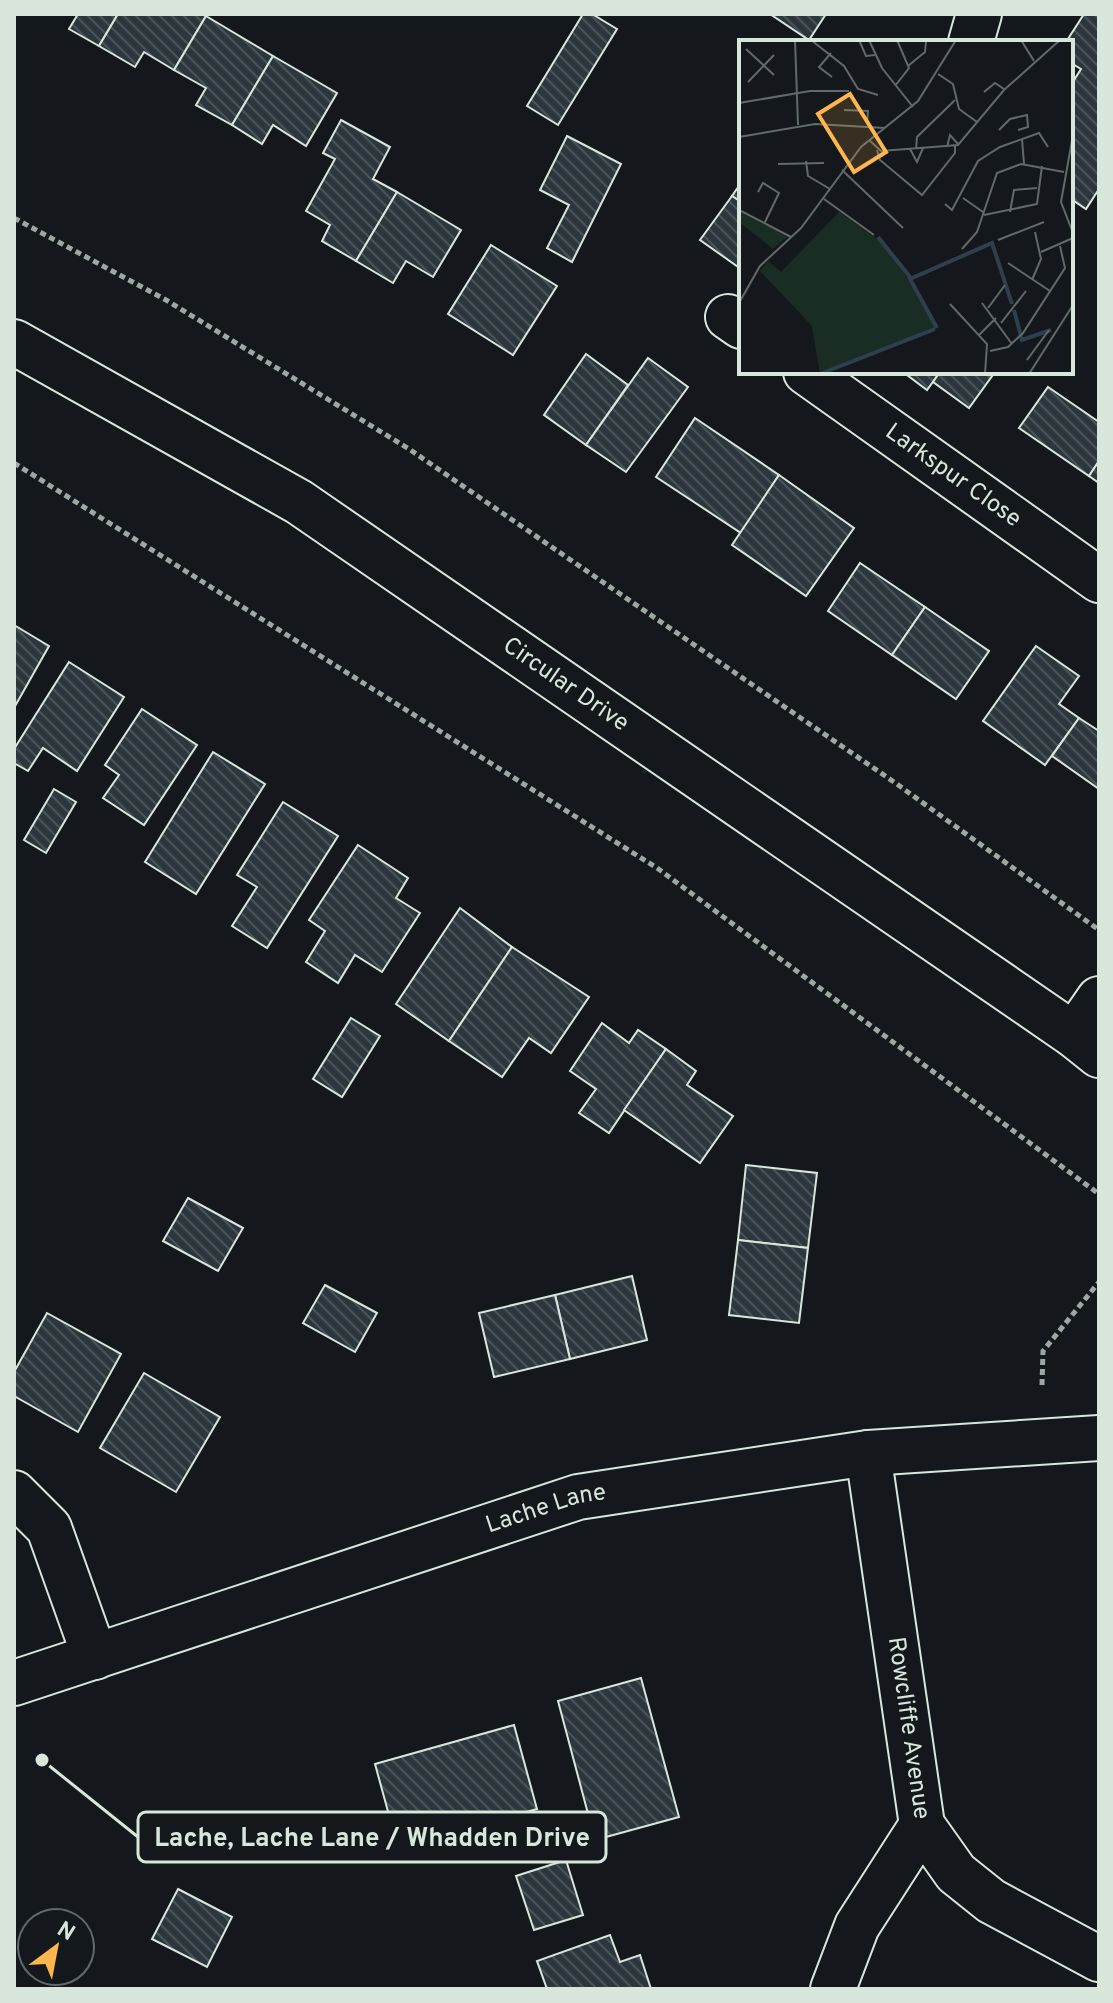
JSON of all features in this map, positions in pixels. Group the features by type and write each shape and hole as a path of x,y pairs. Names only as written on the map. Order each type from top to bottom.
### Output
{"street":[{"path":"972,40 979,14"},
{"name":"Circular Drive","path":"14,342 299,502 1086,1045"},
{"name":"Larkspur Close","path":"809,374 1099,580"},
{"path":"1086,1045 1099,999"},
{"name":"Lache Lane","path":"14,1683 578,1497 868,1453 1099,1438"},
{"name":"Rowcliffe Avenue","path":"868,1453 922,1825 956,1873 991,1901 1099,1959"},
{"path":"14,1493 49,1528 95,1657"},
{"path":"833,1989 857,1926 922,1825"}],"path":[{"path":"14,218 166,300 409,449 894,782 1099,930"},
{"path":"14,463 657,868 1099,1194"},
{"path":"1040,1442 1043,1351 1099,1282"}],"building":[{"path":"78,14 118,14 99,46 69,29"},
{"path":"118,14 206,16 174,70 144,52 135,67 99,46"},
{"path":"583,14 592,14 617,29 558,125 527,106"},
{"path":"770,14 826,14 809,40"},
{"path":"1084,14 1099,14 1099,189 1086,209 1073,200 1073,82 1081,69 1073,64 1073,40 1067,40"},
{"path":"206,16 273,56 232,125 196,105 206,88 174,70"},
{"path":"273,56 337,93 306,146 273,125 262,144 232,125"},
{"path":"341,120 390,147 373,179 397,192 356,261 322,241 330,225 306,211 335,159 323,153"},
{"path":"567,136 621,164 572,262 547,248 569,205 540,190"},
{"path":"739,186 739,201 732,196"},
{"path":"397,192 461,230 433,277 406,261 393,283 356,261"},
{"path":"732,196 739,201 739,268 700,240"},
{"path":"491,245 557,286 513,355 448,314"},
{"path":"586,354 628,385 586,445 544,415"},
{"path":"648,358 688,387 626,472 586,445"},
{"path":"906,374 939,374 927,390"},
{"path":"939,374 994,374 969,408 933,382"},
{"path":"1048,387 1099,422 1099,461 1089,476 1019,428"},
{"path":"695,418 779,475 741,533 656,477"},
{"path":"1099,461 1099,483 1089,476"},
{"path":"779,475 854,528 806,596 732,545"},
{"path":"860,563 925,607 892,655 828,611"},
{"path":"925,607 989,651 956,699 892,655"},
{"path":"14,625 49,646 14,708"},
{"path":"1036,646 1079,676 1059,704 1079,718 1045,765 983,721"},
{"path":"69,662 124,697 77,771 43,748 28,771 14,763 14,749"},
{"path":"142,709 197,745 144,825 103,798 119,775 105,765"},
{"path":"1079,718 1099,731 1099,789 1052,756"},
{"path":"213,752 265,784 196,894 145,862"},
{"path":"54,789 76,802 46,853 24,840"},
{"path":"283,802 338,836 267,948 232,926 257,887 237,875"},
{"path":"358,845 408,878 396,898 420,913 382,972 355,955 338,983 306,962 325,931 309,920"},
{"path":"460,908 512,947 449,1041 396,1004"},
{"path":"512,947 589,997 551,1053 529,1038 502,1077 449,1041"},
{"path":"351,1018 380,1036 342,1097 313,1079"},
{"path":"602,1023 629,1043 638,1030 666,1049 609,1133 579,1113 596,1089 570,1071"},
{"path":"666,1049 696,1071 687,1085 733,1116 700,1163 624,1110"},
{"path":"746,1165 817,1173 808,1248 738,1240"},
{"path":"188,1198 243,1228 218,1271 163,1241"},
{"path":"738,1240 808,1248 799,1323 729,1315"},
{"path":"632,1276 647,1340 570,1359 555,1295"},
{"path":"325,1285 377,1313 355,1352 303,1323"},
{"path":"555,1295 570,1359 494,1377 479,1313"},
{"path":"47,1313 121,1354 78,1432 14,1396 14,1372"},
{"path":"144,1373 220,1417 176,1492 100,1448"},
{"path":"641,1678 679,1817 595,1840 558,1701"},
{"path":"514,1725 537,1809 398,1848 375,1764"},
{"path":"566,1860 583,1915 534,1930 516,1876"},
{"path":"178,1889 232,1917 207,1967 152,1939"},
{"path":"610,1935 620,1962 640,1955 651,1989 547,1989 537,1961"}],"place":[{"name":"Lache, Lache Lane / Whadden Drive","path":"42,1760"}]}
